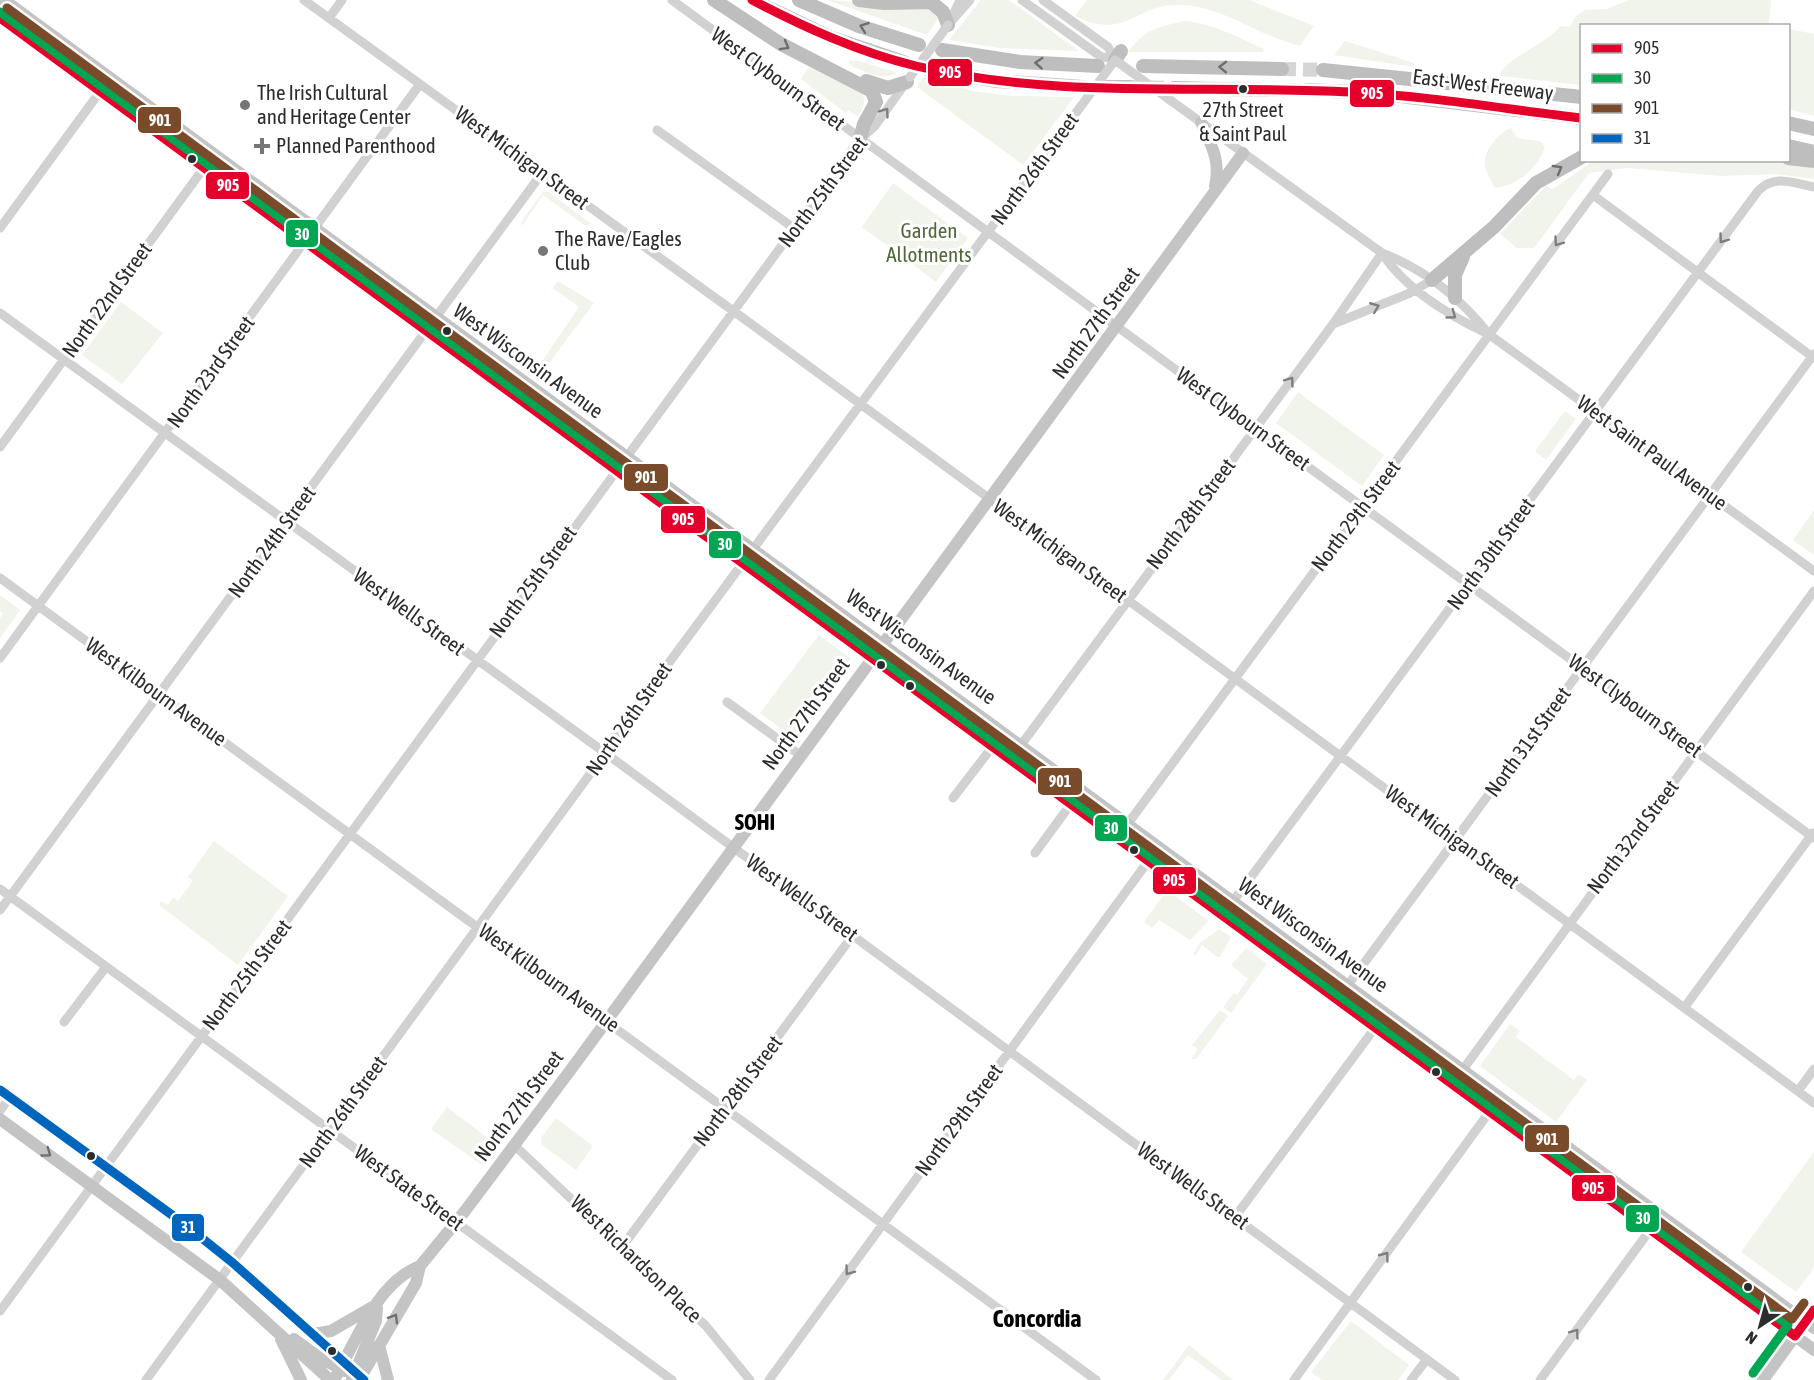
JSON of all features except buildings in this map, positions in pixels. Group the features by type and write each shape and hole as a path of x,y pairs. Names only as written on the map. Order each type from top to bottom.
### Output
{"highway":[{"path":"714,0 781,44 867,87 876,97 860,140"},
{"path":"752,0 908,74 888,88 836,70"},
{"path":"799,0 860,26 920,45"},
{"path":"859,0 884,3 931,2 943,12 948,25"},
{"path":"942,50 1020,62 1098,66"},
{"path":"1143,66 1282,69"},
{"path":"928,69 1085,93"},
{"name":"East-West Freeway","path":"1323,70 1580,97"},
{"path":"1106,87 1129,87"},
{"path":"1172,94 1266,90"},
{"name":"East-West Freeway","path":"1308,90 1375,93 1580,118"},
{"path":"1790,123 1814,129"},
{"path":"1790,146 1814,152"},
{"path":"1432,280 1464,254 1536,183 1580,158"},
{"path":"1790,158 1814,161"},
{"path":"1455,298 1455,275 1464,254"}],"main road":[{"name":"West Wisconsin Avenue","path":"4,0 1810,1325"},
{"name":"West Wisconsin Avenue","path":"0,18 307,241 425,331 1651,1228 1814,1350"},
{"path":"1201,122 1218,162 1213,193"},
{"name":"North 27th Street","path":"332,1380 351,1374 379,1345 416,1283 420,1266 514,1145 1243,153"},
{"path":"979,736 993,736 1008,746 1021,745"},
{"path":"5,1094 233,1263 313,1334 351,1374"},
{"path":"0,1119 220,1280 332,1380"},
{"path":"1689,1257 1700,1243"},
{"name":"North 27th Street","path":"351,1374 377,1304 403,1272 420,1266"},
{"path":"313,1334 332,1331 377,1304"},
{"path":"1763,1380 1795,1336 1810,1325 1814,1310"},
{"path":"278,1332 291,1337 320,1358 351,1374"},
{"path":"278,1332 301,1380"},
{"path":"379,1345 388,1380"}],"street":[{"name":"West Michigan Street","path":"304,0 734,311 1814,1104"},
{"path":"329,18 342,0"},
{"name":"West Clybourn Street","path":"672,0 1696,752 1813,835"},
{"name":"North 25th Street","path":"0,1311 352,834 616,470 860,140 875,126 908,74 948,25 960,0"},
{"path":"948,25 970,0"},
{"name":"West Saint Paul Avenue","path":"1022,0 1100,56 1115,54"},
{"name":"West Saint Paul Avenue","path":"1043,0 1172,94 1201,122 1382,254 1395,271 1418,289 1463,322 1490,335 1814,571"},
{"name":"North 26th Street","path":"146,1380 479,928 604,752 989,232 1085,93 1115,54"},
{"path":"0,228 110,78"},
{"name":"North 23rd Street","path":"0,658 420,84"},
{"path":"657,130 795,229"},
{"name":"North 22nd Street","path":"0,447 214,154"},
{"name":"North 24th Street","path":"0,910 542,173"},
{"name":"North 29th Street","path":"1118,837 1608,174"},
{"name":"North 30th Street","path":"1223,915 1758,191 1769,181 1776,179 1814,187"},
{"path":"1593,195 1813,356"},
{"name":"West Saint Paul Avenue","path":"1382,254 1402,261 1432,280 1455,298 1490,335"},
{"name":"North 28th Street","path":"1021,745 1333,324 1382,254"},
{"path":"1333,324 1418,289 1432,280"},
{"name":"West Wells Street","path":"0,313 604,752 1455,1380"},
{"name":"North 31st Street","path":"1348,985 1813,356"},
{"name":"West Kilbourn Avenue","path":"0,578 726,1107 1090,1378"},
{"name":"North 32nd Street","path":"1453,1083 1814,591"},
{"path":"727,702 800,755"},
{"path":"953,798 993,746"},
{"path":"1035,853 1081,790"},
{"path":"1684,1008 1813,835"},
{"name":"North 29th Street","path":"769,1380 1149,860"},
{"name":"West State Street","path":"0,889 672,1380"},
{"name":"North 28th Street","path":"622,1247 853,935"},
{"path":"64,1022 106,967"},
{"path":"1235,1218 1386,1013"},
{"path":"1798,1091 1814,1069"},
{"path":"0,1111 5,1094"},
{"path":"1294,1380 1490,1111"},
{"name":"West Richardson Place","path":"514,1145 706,1326 750,1380"},
{"path":"1540,1380 1661,1215"},
{"path":"1411,1380 1426,1359"}],"green space":[{"path":"827,0 928,8 939,17 927,35"},
{"path":"981,0 1009,0 1079,51 1000,48 949,40"},
{"path":"1087,0 1249,0 1314,26 1300,46 1224,15 1193,6 1177,5 1162,6 1118,24 1106,25 1092,23 1075,16"},
{"path":"1629,0 1771,0 1770,24 1580,24 1580,85 1500,76 1509,63 1546,39 1560,26 1570,27 1575,17 1585,10 1607,9"},
{"path":"0,4 82,64 91,78 0,11"},
{"path":"1185,21 1226,32 1264,49 1263,52 1128,52 1147,33 1160,27"},
{"path":"1790,29 1814,34 1814,116 1790,109"},
{"path":"1345,41 1414,63 1414,67 1334,55"},
{"path":"849,61 859,61 897,73 885,77 873,75 849,64"},
{"path":"809,67 862,93 864,105 857,116 848,110 846,113 801,79"},
{"path":"924,76 973,91 1010,96 1074,97 1023,165 917,87"},
{"path":"1511,128 1517,138 1539,141 1545,146 1538,161 1526,174 1511,183 1495,188 1486,169 1486,155 1497,138"},
{"path":"1592,162 1782,162 1814,168 1814,179 1777,174 1721,176 1628,168 1589,173 1534,248 1517,248 1500,234 1546,186 1553,189"},
{"name":"Garden Allotments","path":"893,183 968,238 936,282 862,227"},
{"path":"543,192 549,192 590,223 587,227 543,195 522,226 521,222"},
{"path":"558,281 594,303 543,371 549,376 546,381 512,357 514,354 536,370 579,307 553,288"},
{"path":"121,302 163,333 122,384 82,355"},
{"path":"1298,392 1384,455 1362,486 1276,423"},
{"path":"1565,411 1576,419 1546,460 1535,451"},
{"path":"1814,510 1814,555 1793,540"},
{"path":"0,595 20,610 0,638 0,618 3,614 0,611"},
{"path":"819,635 850,658 849,663 795,739 760,713"},
{"path":"214,841 288,896 238,965 159,905 161,901 168,905 173,898 178,901 193,881 188,877"},
{"path":"1167,890 1209,921 1190,940 1159,920 1152,928 1144,922"},
{"path":"1219,929 1231,937 1220,957 1202,945 1195,956 1193,954 1200,943"},
{"path":"1246,948 1267,964 1231,1013 1223,1007 1234,993 1237,995 1248,979 1231,965"},
{"path":"1220,1010 1228,1016 1196,1059 1191,1059 1198,1049 1192,1045"},
{"path":"1510,1024 1520,1031 1516,1037 1574,1080 1579,1074 1587,1080 1556,1122 1480,1066"},
{"path":"447,1107 497,1145 482,1165 431,1129"},
{"path":"556,1118 593,1146 576,1170 542,1145 541,1138"},
{"path":"1814,1152 1814,1268 1796,1292 1741,1252"},
{"path":"1351,1321 1409,1365 1398,1380 1322,1380 1311,1372"},
{"path":"1189,1345 1233,1380 1222,1380 1188,1355 1169,1380 1163,1380"}],"tunnel":[{"path":"1282,69 1323,70"},
{"path":"1129,87 1174,88"},
{"path":"1266,90 1308,90"}],"transit line":[{"name":"905","path":"752,0 811,29 873,54 970,77 1078,87 1351,92 1580,118"},
{"name":"901","path":"7,8 1792,1319 1804,1303"},
{"name":"30","path":"0,12 1788,1325 1753,1373"},
{"name":"905","path":"0,18 1795,1336 1814,1310"},
{"name":"31","path":"0,1090 183,1223 233,1263 364,1380"}],"place":[{"name":"27th Street & Saint Paul","path":"1243,89"},
{"name":"The Irish Cultural and Heritage Center","path":"245,105"},
{"name":"Planned Parenthood","path":"262,146"},
{"name":"The Rave/Eagles Club","path":"543,251"}],"district":[{"name":"SOHI","path":"755,822"},
{"name":"Concordia","path":"1037,1319"}]}
